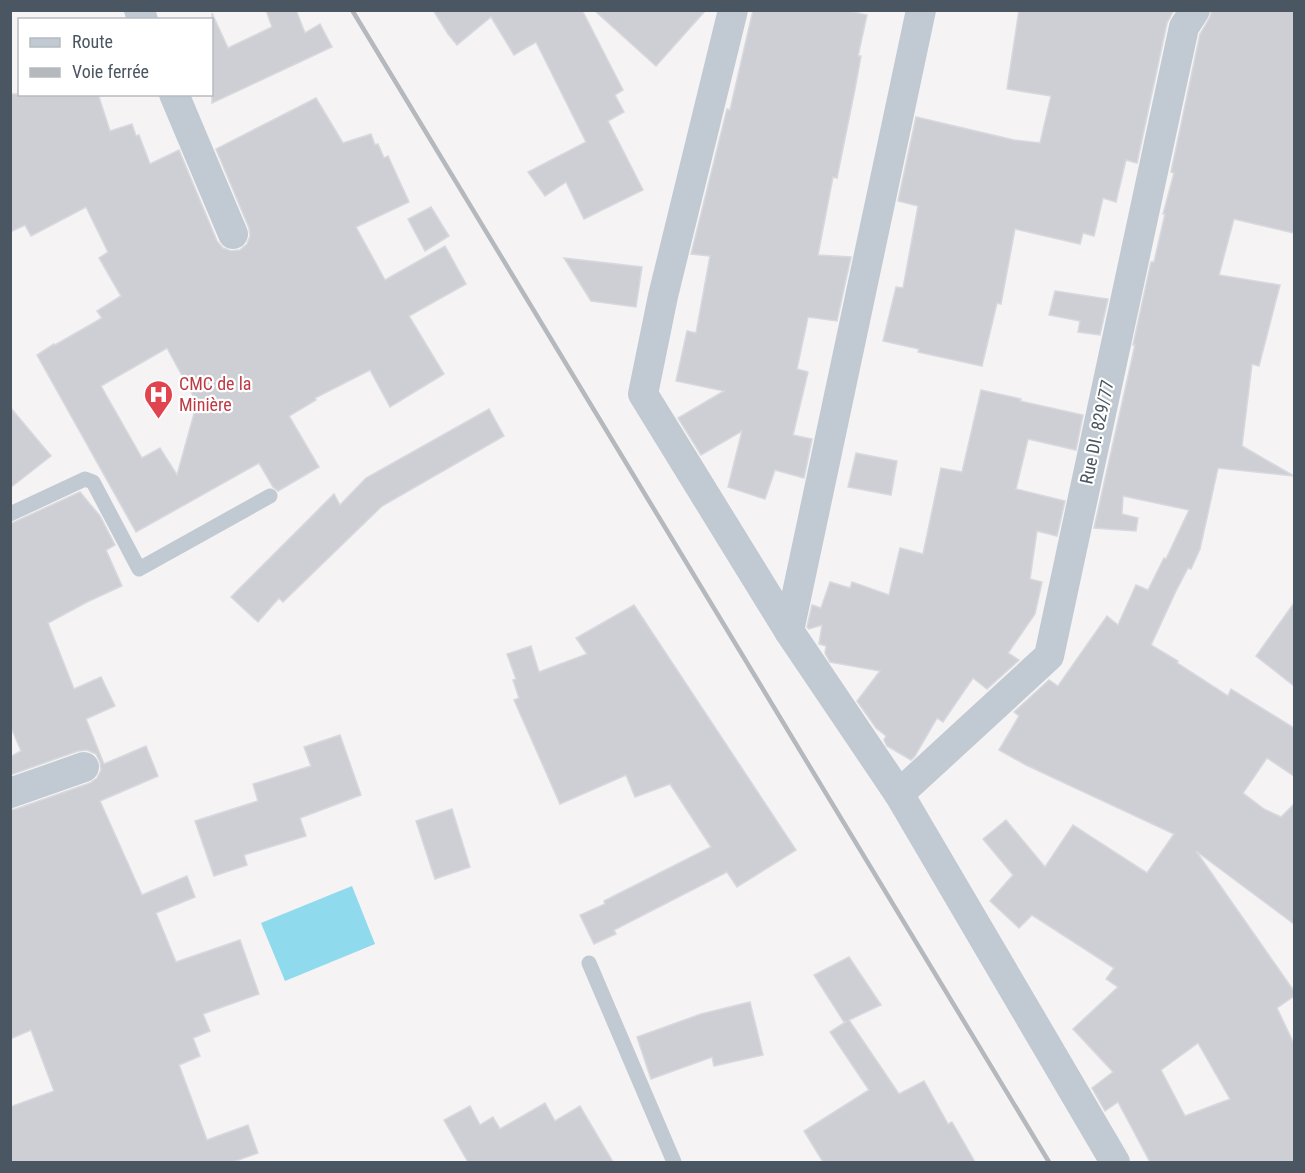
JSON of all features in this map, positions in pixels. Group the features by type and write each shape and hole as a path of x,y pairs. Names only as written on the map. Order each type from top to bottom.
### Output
{"street":[{"path":"734,10 663,296 643,394 789,631 899,794 1115,1162"},
{"path":"789,631 921,10"},
{"name":"Rue DI. 829/77","path":"899,794 1049,656 1184,27 1195,10"},
{"path":"175,96 233,234"},
{"path":"10,793 84,767"}],"lane":[{"path":"10,514 85,479 93,482 140,569 270,496"},
{"path":"589,963 674,1162"}],"water":[{"path":"352,886 375,944 285,981 261,923"}],"building":[{"path":"266,10 296,10 305,33 320,24 332,47 212,103 212,13 228,48 272,27"},
{"path":"433,10 582,10 623,90 615,95 624,112 608,121 643,190 584,219 566,182 545,196 528,172 586,142 536,42 514,55 491,17 457,45"},
{"path":"594,10 706,10 656,66"},
{"path":"753,10 846,10 867,15 837,178 833,177 818,255 851,257 837,321 808,317 797,369 808,372 793,435 812,439 804,478 775,470 765,499 728,487 742,431 701,455 678,418 724,391 676,381 687,331 696,333 710,256 691,254 727,109 730,110"},
{"path":"1019,10 1174,10 1167,23 1137,163 1126,160 1116,202 1103,198 1094,236 1083,233 1080,244 1015,229 1001,304 997,303 982,366 918,352 919,349 883,341 896,287 903,288 918,206 898,201 916,117 1014,140 1040,143 1051,96 1007,89"},
{"path":"1212,10 1294,10 1294,233 1234,219 1219,275 1280,285 1259,366 1252,364 1242,446 1294,476 1218,468 1200,549 1191,569 1188,568 1176,591 1151,645 1228,696 1231,689 1294,728 1294,776 1267,758 1243,793 1264,809 1281,817 1294,804 1294,924 1196,851 1294,991 1294,996 1277,1008 1294,1044 1294,1162 1150,1162 1118,1102 1105,1111 1092,1088 1113,1072 1073,1029 1118,987 1106,979 1114,968 1032,915 1019,928 990,901 1013,875 983,839 1006,820 1045,867 1073,825 1147,873 1174,834 1026,765 999,750 1019,716 1014,712 1049,680 1058,686 1107,616 1118,625 1136,585 1148,590 1164,558 1166,559 1189,510 1123,496 1122,514 1138,518 1136,531 1094,528 1151,262 1154,262 1174,173 1171,172 1200,34","holes":["1198,1043 1230,1099 1185,1116 1161,1070"]},
{"path":"10,94 18,94 18,96 99,96 110,131 132,124 136,136 139,135 150,164 179,150 217,241 223,248 231,251 240,250 247,244 250,236 249,228 216,149 316,98 343,143 371,134 384,158 388,156 409,202 356,227 385,280 445,246 466,284 409,316 444,374 390,407 370,370 315,398 316,400 289,416 319,467 278,491 273,487 259,463 136,532 37,355 102,318 97,311 121,296 99,258 108,252 86,207 31,236 25,225 10,232","holes":["167,348 197,403 177,475 160,448 142,458 101,386"]},
{"path":"431,207 449,236 425,251 408,219"},
{"path":"564,258 642,267 636,307 591,301"},
{"path":"1055,291 1108,299 1100,335 1078,332 1080,321 1049,315"},
{"path":"981,390 1083,415 1076,450 1028,439 1016,489 1065,501 1057,536 1037,531 1030,579 1042,582 1035,614 1008,653 1019,660 987,689 973,678 943,722 937,718 911,760 887,746 884,740 886,736 876,728 857,701 880,671 830,662 825,653 826,646 819,644 822,625 809,629 807,627 812,605 821,608 830,582 850,588 852,582 889,595 900,548 923,554 941,468 962,472"},
{"path":"10,407 51,456 10,488"},
{"path":"489,409 504,436 382,506 283,602 279,598 258,622 231,597 334,494 340,505 366,478"},
{"path":"856,453 897,461 891,495 848,487"},
{"path":"80,492 100,516 115,545 106,550 122,586 48,623 74,689 101,677 115,706 86,719 104,764 146,746 158,776 100,801 142,895 187,876 195,897 156,913 176,962 240,940 259,994 203,1014 210,1031 193,1038 200,1056 179,1065 207,1140 248,1125 258,1153 233,1162 10,1162 10,1107 54,1091 31,1030 10,1039 10,810 90,783 97,778 101,770 96,754 87,750 78,751 10,775 10,757 21,751 10,725 10,524"},
{"path":"1294,603 1294,686 1256,656"},
{"path":"634,605 796,850 737,887 727,872 614,930 616,934 594,944 580,915 711,847 670,784 635,797 626,775 560,804 514,700 519,698 513,680 516,679 507,654 531,646 539,672 587,654 576,638"},
{"path":"340,735 361,795 300,818 306,836 244,855 247,865 214,876 195,821 258,801 253,784 311,766 304,747"},
{"path":"452,809 470,867 435,879 416,821"},
{"path":"849,957 881,1005 849,1020 899,1094 924,1081 948,1124 952,1122 975,1162 823,1162 804,1131 869,1090 830,1032 847,1021 844,1022 814,975"},
{"path":"750,1002 763,1055 714,1066 712,1057 651,1079 637,1037 701,1014"},
{"path":"545,1103 555,1121 580,1106 613,1162 468,1162 444,1120 470,1106 480,1125 493,1117 500,1129"}],"railway":[{"path":"352,10 1049,1162"}],"place":[{"name":"CMC de la Minière","path":"158,420"}]}
